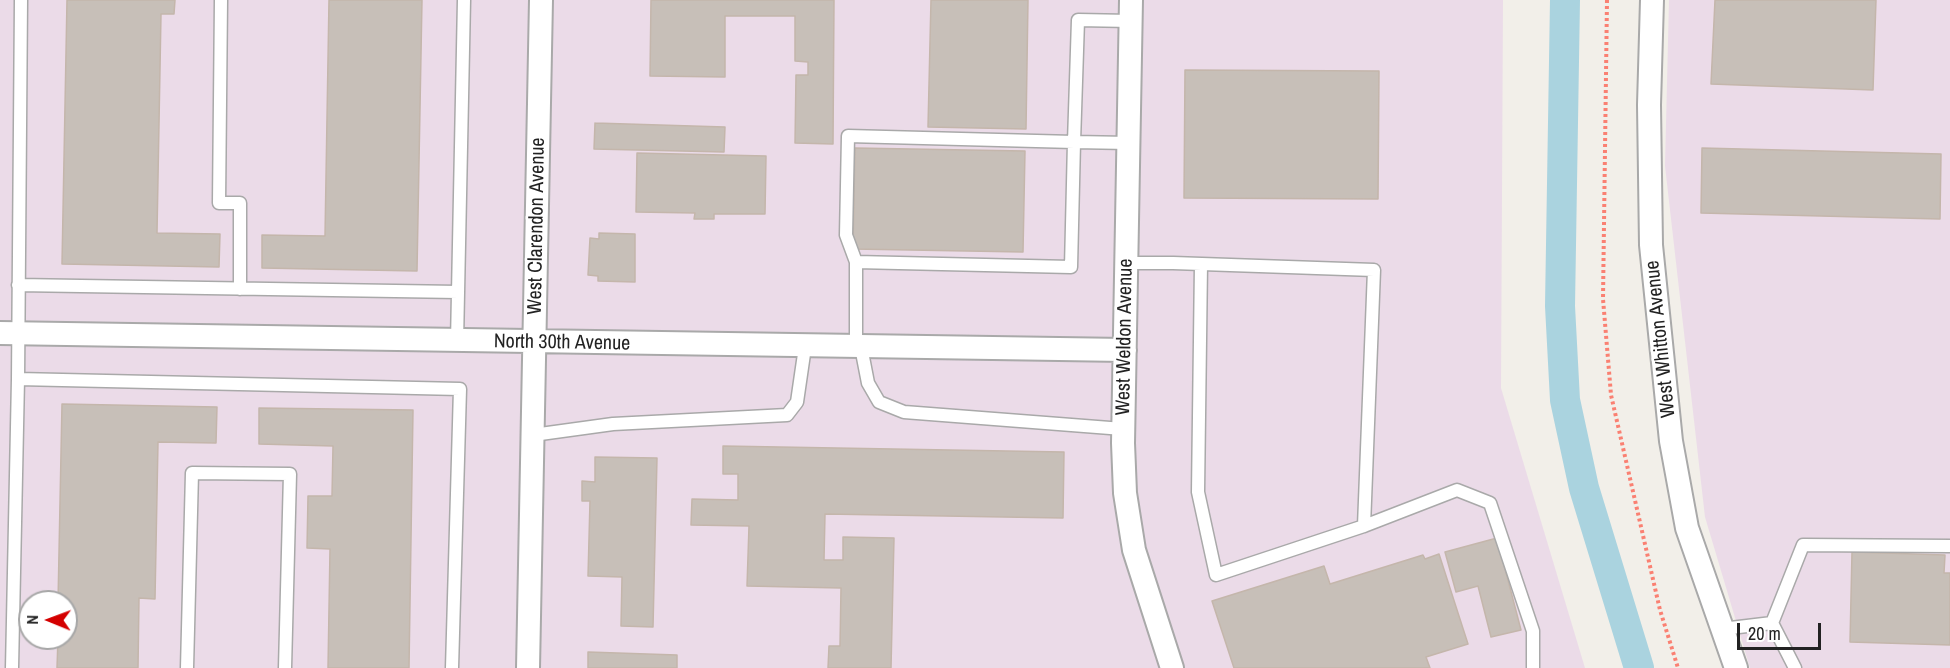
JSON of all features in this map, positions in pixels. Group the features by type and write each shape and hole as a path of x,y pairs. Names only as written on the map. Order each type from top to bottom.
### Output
{"street":[{"name":"West Clarendon Avenue","path":"528,668 542,0"},
{"name":"West Whitton Avenue","path":"1652,0 1649,105 1651,245 1671,441 1687,528 1736,668"},
{"name":"West Weldon Avenue","path":"1131,10 1123,429 1125,493 1134,550 1172,668"},
{"name":"North 30th Avenue","path":"9,333 457,342 1125,350"}],"lane":[{"path":"12,668 18,378 9,333 18,285 21,0"},
{"path":"221,0 219,203 240,203 240,289"},
{"path":"457,342 464,0"},
{"path":"856,262 1071,267 1078,21 1131,10"},
{"path":"1123,429 904,412 879,402 868,383 858,347 856,262 846,235 848,136 1129,143"},
{"path":"1127,263 1374,270 1364,526"},
{"path":"1201,264 1198,492 1216,575 1364,526 1457,490 1490,503 1533,631 1533,668"},
{"path":"18,285 458,292"},
{"path":"533,435 613,424 787,415 797,402 805,346"},
{"path":"18,378 460,388 452,668"},
{"path":"187,668 192,473 290,474 285,668"},
{"path":"1795,668 1772,623 1803,544 1950,546"},
{"path":"1722,629 1772,623"}],"path":[{"path":"1607,0 1603,299 1611,395 1660,610 1678,668"}],"shaded area":[{"path":"0,0 1503,0 1501,388 1585,668 0,668"},
{"path":"1669,0 1950,0 1950,668 1750,668 1705,517 1665,166"}],"building":[{"path":"67,0 175,0 174,14 161,14 157,233 220,234 219,267 62,264"},
{"path":"329,0 422,0 417,271 262,268 262,235 325,236"},
{"path":"651,0 834,0 833,144 795,143 796,75 808,75 808,62 795,61 795,16 725,16 725,77 650,76"},
{"path":"931,0 1028,0 1026,129 928,127"},
{"path":"1715,0 1876,0 1873,90 1711,84"},
{"path":"1185,70 1379,71 1378,199 1184,198"},
{"path":"595,123 725,127 724,152 594,149"},
{"path":"855,148 1025,151 1023,252 853,249"},
{"path":"1702,148 1941,154 1940,219 1701,213"},
{"path":"637,153 766,156 765,214 714,214 714,219 694,219 695,213 636,212"},
{"path":"599,233 635,234 635,282 598,281 598,276 588,275 590,238 599,239"},
{"path":"62,404 217,407 216,443 158,442 155,599 139,598 138,668 57,668 58,650 78,650 78,590 58,590"},
{"path":"259,408 413,410 409,668 328,668 330,549 307,548 308,496 332,496 333,446 259,444"},
{"path":"723,446 1064,452 1063,518 825,514 824,560 843,560 843,537 894,538 891,668 828,668 829,646 840,646 841,588 747,586 749,526 691,525 692,499 738,500 738,474 723,474"},
{"path":"595,457 657,458 653,627 621,626 622,577 588,576 590,501 582,501 582,481 595,482"},
{"path":"1497,538 1521,630 1491,637 1478,586 1456,592 1445,552"},
{"path":"1852,552 1945,555 1944,573 1950,573 1950,645 1850,642"},
{"path":"1439,554 1468,644 1426,657 1430,668 1234,668 1212,601 1324,566 1330,584 1423,555 1425,559"},
{"path":"588,652 677,655 677,668 588,668"}],"waterway":[{"path":"1565,0 1560,306 1565,400 1584,488 1639,668"}]}
